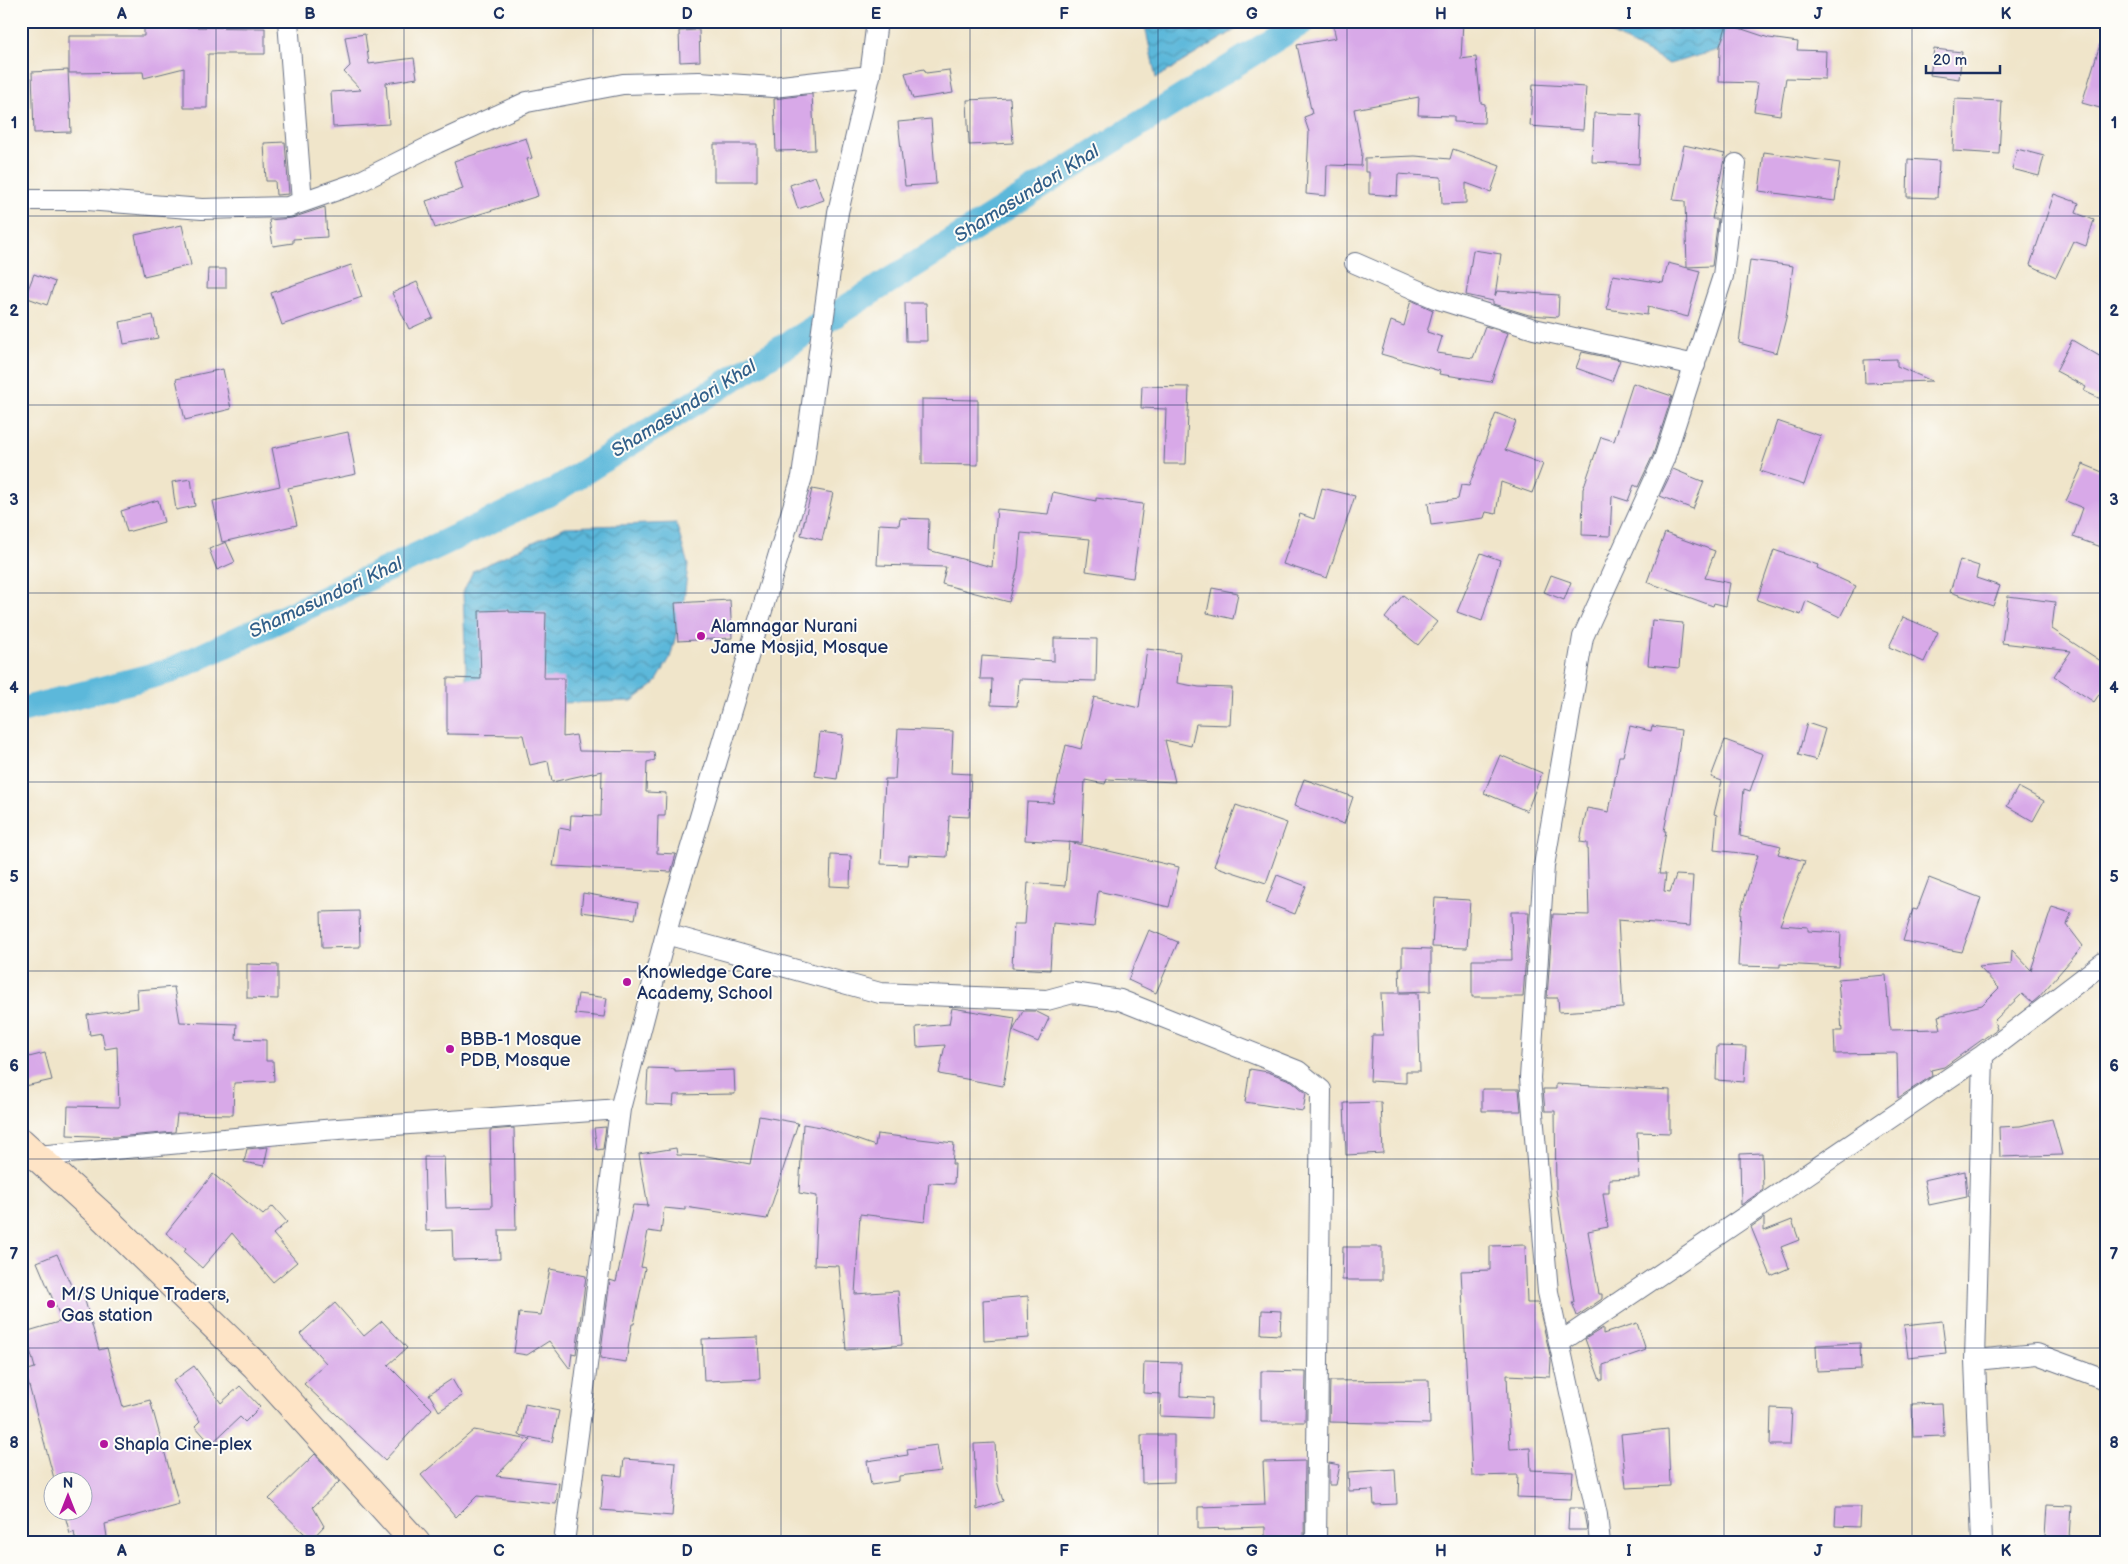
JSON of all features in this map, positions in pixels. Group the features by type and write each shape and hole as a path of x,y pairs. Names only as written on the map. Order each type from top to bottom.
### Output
{"main road":[{"path":"29,1149 256,1366 416,1543"}],"street":[{"path":"288,21 302,202"},
{"path":"564,1543 620,1109 666,934 802,478 838,212 870,76 877,21"},
{"path":"21,200 87,200 202,209 288,207 357,184 437,143 527,102 623,84 698,82 774,86 870,76"},
{"path":"1600,1543 1597,1515 1548,1292 1530,1078 1544,866 1583,637 1664,459 1695,365 1723,276 1736,164"},
{"path":"1355,263 1435,298 1534,330 1695,365"},
{"path":"666,934 880,992 1048,1000 1073,992 1120,1000 1298,1071 1321,1090 1316,1543"},
{"path":"1559,1343 1983,1055 2107,960"},
{"path":"1982,1543 1975,1360 1983,1055"},
{"path":"29,1149 620,1109"},
{"path":"1975,1360 2037,1354 2107,1380"}],"water":[{"path":"1144,21 1250,21 1156,78"},
{"path":"1588,21 1755,21 1739,44 1669,64"},
{"path":"676,523 688,565 683,608 670,658 655,684 632,701 558,703 467,700 463,592 473,571 565,527"}],"building":[{"path":"144,21 187,21 187,27 265,28 265,54 208,54 207,108 184,108 184,68 144,78 143,72 69,73 69,36 144,36"},
{"path":"1332,21 1463,21 1461,59 1476,57 1481,103 1485,104 1484,123 1454,122 1454,116 1418,115 1419,97 1354,109 1362,153 1361,166 1327,165 1326,196 1306,194 1309,132 1304,117 1312,114 1297,45 1336,38"},
{"path":"1727,24 1769,38 1798,42 1797,50 1826,51 1825,79 1786,78 1780,115 1754,111 1758,83 1719,82 1720,46"},
{"path":"699,30 700,61 680,62 679,31"},
{"path":"365,34 369,64 414,58 417,78 386,83 389,124 333,127 331,92 361,90 344,72 350,66 345,37"},
{"path":"2102,38 2107,38 2107,110 2082,103"},
{"path":"1934,49 1962,52 1959,79 1930,75"},
{"path":"924,69 926,73 949,70 953,93 913,99 905,73"},
{"path":"68,70 71,132 34,133 32,72"},
{"path":"1533,84 1586,87 1583,130 1530,126"},
{"path":"812,94 815,150 776,151 774,99"},
{"path":"1010,98 1013,143 969,145 967,100"},
{"path":"1955,99 2002,101 1999,154 1953,151"},
{"path":"1594,113 1641,115 1639,164 1592,162"},
{"path":"931,119 936,184 905,186 898,122"},
{"path":"526,138 532,158 527,159 538,196 435,228 426,201 463,189 454,161"},
{"path":"285,142 289,194 276,195 275,181 266,181 264,143"},
{"path":"714,144 757,144 757,181 714,181"},
{"path":"1684,145 1725,154 1712,219 1718,219 1712,266 1687,267 1685,201 1673,200"},
{"path":"1453,149 1500,166 1491,192 1466,183 1466,203 1442,204 1441,177 1398,174 1397,196 1369,194 1369,172 1365,172 1365,158 1415,156 1450,159"},
{"path":"2017,149 2044,156 2039,176 2012,169"},
{"path":"1764,152 1840,163 1835,201 1759,191"},
{"path":"1908,159 1939,161 1937,198 1907,197"},
{"path":"815,176 824,200 798,209 790,185"},
{"path":"2054,194 2079,203 2076,213 2094,220 2086,246 2073,241 2056,277 2030,265"},
{"path":"325,207 327,237 293,239 293,243 273,246 269,220 292,218"},
{"path":"182,225 191,265 144,276 135,235"},
{"path":"1473,250 1501,254 1495,296 1497,291 1559,295 1558,317 1529,315 1493,304 1493,301 1466,295"},
{"path":"1750,260 1793,266 1786,318 1777,353 1739,343"},
{"path":"1668,263 1700,271 1688,317 1648,307 1647,315 1607,309 1613,275 1663,283"},
{"path":"351,265 362,297 282,325 271,293"},
{"path":"208,269 226,269 226,288 207,288"},
{"path":"34,274 55,282 47,305 25,297"},
{"path":"417,282 433,318 409,329 392,293"},
{"path":"1411,300 1433,310 1427,332 1442,337 1437,353 1473,358 1485,326 1508,333 1491,382 1439,374 1440,371 1381,354 1391,321 1404,326"},
{"path":"905,303 926,303 927,341 906,341"},
{"path":"153,315 158,338 124,344 120,322"},
{"path":"2072,340 2101,357 2107,345 2107,402 2084,391 2086,387 2056,371"},
{"path":"1582,352 1620,360 1612,381 1576,368"},
{"path":"1897,359 1897,366 1932,381 1865,383 1864,360"},
{"path":"223,369 231,409 185,420 176,379"},
{"path":"1633,383 1672,396 1653,455 1638,487 1634,485 1628,501 1612,496 1610,536 1582,535 1583,489 1601,437 1614,441"},
{"path":"1142,386 1189,387 1186,464 1164,464 1166,409 1141,408"},
{"path":"922,399 978,400 978,465 922,464"},
{"path":"1496,413 1516,421 1505,450 1543,464 1532,493 1501,482 1496,514 1486,512 1484,518 1431,525 1428,503 1458,499 1461,485 1469,486"},
{"path":"1777,421 1821,436 1804,485 1760,471"},
{"path":"348,432 356,474 288,488 297,525 222,542 213,501 280,486 272,448"},
{"path":"2083,464 2107,474 2107,549 2073,537 2083,508 2066,501"},
{"path":"1673,469 1704,482 1693,509 1660,496"},
{"path":"191,479 195,506 176,510 172,482"},
{"path":"1322,488 1355,496 1327,578 1283,564 1300,514 1314,519"},
{"path":"812,489 833,493 822,540 801,535"},
{"path":"1053,492 1096,501 1096,498 1143,504 1133,578 1086,571 1090,539 1021,533 1018,568 1009,602 942,584 946,567 877,565 879,524 899,525 900,518 929,519 928,550 992,567 997,509 1048,514"},
{"path":"158,500 164,522 127,532 121,511"},
{"path":"1665,533 1715,551 1705,578 1730,583 1726,606 1714,603 1713,606 1647,582"},
{"path":"226,542 235,562 217,570 209,549"},
{"path":"1774,550 1818,565 1817,568 1856,586 1840,617 1806,601 1801,615 1757,600"},
{"path":"1481,553 1500,560 1482,621 1457,612"},
{"path":"1960,560 1979,566 1976,578 2000,586 1993,606 1950,592"},
{"path":"1551,575 1571,582 1564,600 1544,592"},
{"path":"1212,588 1238,593 1233,619 1207,613"},
{"path":"1403,595 1437,622 1418,645 1385,618"},
{"path":"2008,596 2055,602 2052,629 2107,665 2107,683 2094,702 2054,676 2071,651 2002,643"},
{"path":"730,600 732,638 678,641 675,603"},
{"path":"509,610 509,612 546,613 544,678 564,678 563,737 576,735 579,751 654,752 655,760 647,762 646,792 666,793 665,816 658,816 657,853 676,854 671,872 553,866 559,828 570,830 571,815 601,816 602,771 552,782 548,761 530,765 523,735 447,734 447,678 481,679 479,611"},
{"path":"1903,617 1938,632 1924,662 1889,647"},
{"path":"1652,620 1683,623 1679,668 1648,665"},
{"path":"1054,638 1097,639 1096,681 1019,679 1017,706 991,705 992,679 980,679 982,656 1054,661"},
{"path":"1147,649 1180,653 1177,683 1199,687 1232,688 1230,725 1196,724 1191,746 1165,740 1175,782 1107,779 1105,784 1085,780 1082,843 1025,840 1027,802 1053,803 1066,745 1081,749 1094,697 1139,708"},
{"path":"1807,723 1825,729 1816,760 1798,755"},
{"path":"1630,726 1651,731 1652,726 1681,730 1677,765 1664,831 1666,831 1659,874 1666,874 1664,891 1670,892 1676,875 1693,876 1690,926 1618,920 1623,1008 1559,1012 1558,998 1547,998 1553,914 1589,915 1587,843 1580,842 1587,808 1609,812 1619,756 1623,756"},
{"path":"898,729 953,731 951,773 971,774 969,817 949,816 947,857 909,855 908,865 881,864 885,779 895,779"},
{"path":"820,732 843,735 837,779 815,776"},
{"path":"1725,740 1763,754 1750,791 1744,789 1740,836 1781,846 1778,854 1805,861 1780,925 1808,927 1808,931 1841,933 1839,967 1780,964 1780,967 1738,966 1741,910 1758,855 1714,850 1717,815 1714,814 1722,781 1711,777"},
{"path":"1500,755 1542,773 1527,811 1484,793"},
{"path":"1304,779 1353,797 1344,824 1294,806"},
{"path":"2018,787 2044,801 2033,821 2007,806"},
{"path":"1236,805 1287,823 1266,883 1214,866"},
{"path":"1069,842 1179,867 1169,907 1098,891 1094,927 1053,923 1050,970 1012,968 1014,924 1025,924 1028,883 1065,886"},
{"path":"831,855 851,856 850,887 830,886"},
{"path":"1277,875 1306,886 1295,914 1266,903"},
{"path":"1929,878 1981,898 1962,952 1903,941 1913,909 1917,910"},
{"path":"583,893 638,903 635,919 581,912"},
{"path":"1435,898 1470,900 1467,948 1432,947"},
{"path":"2052,907 2071,913 2067,925 2083,946 2039,997 2032,1003 2022,994 1994,1021 1997,1029 1944,1067 1931,1070 1932,1076 1898,1098 1897,1053 1835,1054 1834,1031 1842,1031 1838,979 1886,975 1890,1030 1941,1029 1938,1016 1982,1005 1999,988 1979,967 2011,964 2012,950 2031,970"},
{"path":"359,911 360,947 322,948 321,912"},
{"path":"1511,912 1529,912 1523,997 1472,997 1472,960 1512,960"},
{"path":"1149,930 1178,942 1156,993 1128,980"},
{"path":"1402,948 1431,949 1431,991 1400,992 1399,968 1402,968"},
{"path":"247,964 278,965 278,999 247,998"},
{"path":"174,987 180,1022 237,1024 236,1039 266,1040 266,1061 273,1061 274,1081 234,1083 233,1115 177,1114 175,1132 115,1137 67,1135 68,1106 119,1107 117,1047 105,1049 102,1033 90,1035 87,1015 138,1008 137,990"},
{"path":"1381,993 1418,993 1420,1071 1406,1071 1406,1083 1370,1081 1372,1035 1383,1035"},
{"path":"578,994 607,998 604,1017 575,1014"},
{"path":"952,1008 1015,1018 1003,1086 939,1074 945,1045 917,1047 916,1027 949,1024"},
{"path":"1023,1011 1035,1011 1049,1018 1038,1042 1013,1031"},
{"path":"1717,1046 1746,1047 1744,1082 1716,1080"},
{"path":"45,1053 52,1080 21,1087 21,1059"},
{"path":"648,1068 675,1069 675,1072 734,1070 735,1094 674,1095 673,1105 646,1104"},
{"path":"1250,1069 1268,1072 1292,1081 1306,1093 1303,1111 1245,1102"},
{"path":"1556,1084 1670,1090 1670,1133 1637,1132 1639,1178 1609,1179 1609,1193 1603,1193 1608,1227 1588,1231 1599,1294 1602,1294 1602,1299 1577,1316 1572,1302 1574,1302 1556,1190 1555,1111 1545,1111 1543,1089 1556,1089"},
{"path":"1482,1089 1519,1089 1521,1111 1482,1111"},
{"path":"1381,1102 1383,1153 1346,1155 1344,1103"},
{"path":"759,1116 798,1123 767,1219 685,1207 685,1210 664,1208 661,1233 648,1231 641,1267 645,1268 634,1324 632,1324 626,1362 600,1358 610,1280 616,1282 633,1205 648,1206 639,1154 676,1148 677,1155 707,1156 750,1164"},
{"path":"2052,1119 2062,1155 2000,1157 1999,1127 2020,1126"},
{"path":"803,1124 821,1127 875,1146 877,1134 954,1143 952,1164 955,1164 954,1184 929,1183 925,1222 860,1214 855,1294 898,1291 902,1345 846,1350 839,1266 814,1265 817,1196 799,1193"},
{"path":"606,1127 603,1149 597,1150 594,1128"},
{"path":"514,1128 516,1230 499,1230 500,1259 453,1260 452,1230 426,1231 424,1157 444,1157 446,1208 492,1207 490,1130"},
{"path":"268,1147 264,1166 244,1162 247,1149"},
{"path":"1762,1153 1763,1190 1741,1205 1740,1154"},
{"path":"1965,1171 1967,1197 1929,1205 1924,1180"},
{"path":"213,1174 263,1215 273,1206 287,1222 273,1234 297,1262 273,1282 232,1233 202,1268 184,1252 186,1249 166,1233"},
{"path":"1764,1218 1764,1231 1792,1220 1799,1240 1781,1247 1789,1268 1771,1276 1751,1227"},
{"path":"1525,1245 1527,1303 1538,1303 1551,1359 1550,1377 1507,1375 1510,1449 1530,1448 1531,1470 1573,1472 1571,1499 1517,1497 1518,1475 1472,1476 1461,1271 1490,1270 1490,1246"},
{"path":"1343,1247 1382,1247 1382,1280 1342,1280"},
{"name":"Shapla Cine-plex","path":"57,1254 74,1292 82,1290 99,1350 107,1348 123,1407 150,1400 179,1504 105,1524 108,1543 76,1543 74,1532 70,1534 67,1522 92,1522 92,1472 52,1472 25,1371 35,1368 25,1332 62,1321 37,1262"},
{"path":"550,1269 586,1276 576,1354 572,1353 570,1369 549,1341 527,1355 514,1353 519,1313 541,1315"},
{"path":"1028,1296 1029,1338 984,1341 983,1300"},
{"path":"335,1303 364,1336 382,1321 407,1348 388,1365 432,1409 385,1460 304,1384 326,1363 300,1334"},
{"path":"1262,1310 1281,1311 1280,1335 1261,1334"},
{"path":"1942,1321 1946,1353 1908,1357 1904,1325"},
{"path":"1637,1323 1646,1350 1603,1365 1603,1380 1600,1380 1585,1339 1603,1328 1603,1334"},
{"path":"758,1337 760,1379 704,1381 702,1339"},
{"path":"1860,1343 1861,1369 1817,1371 1816,1345"},
{"path":"1144,1362 1181,1363 1180,1396 1212,1398 1211,1418 1160,1416 1161,1394 1143,1393"},
{"path":"194,1366 221,1403 240,1386 260,1407 245,1422 240,1417 211,1444 195,1426 200,1421 173,1381"},
{"path":"1261,1371 1306,1372 1305,1422 1261,1422"},
{"path":"452,1379 462,1396 439,1411 429,1394"},
{"path":"1429,1380 1430,1424 1329,1422 1330,1381"},
{"path":"1942,1403 1944,1436 1913,1437 1912,1404"},
{"path":"525,1404 559,1411 552,1442 519,1435"},
{"path":"1771,1408 1792,1409 1790,1445 1770,1445"},
{"path":"1668,1429 1670,1486 1626,1488 1621,1434"},
{"path":"474,1430 531,1440 496,1476 559,1483 556,1504 477,1496 456,1517 421,1475"},
{"path":"1141,1435 1174,1435 1174,1482 1142,1483"},
{"path":"995,1443 997,1481 1003,1501 977,1510 974,1444"},
{"path":"937,1445 941,1471 899,1476 899,1481 871,1485 867,1461 908,1455 907,1449"},
{"path":"315,1454 339,1482 313,1507 324,1526 311,1540 269,1499"},
{"path":"624,1459 676,1463 672,1516 601,1510 604,1474 622,1476"},
{"path":"1305,1461 1304,1539 1265,1540 1265,1527 1198,1529 1198,1507 1265,1505 1263,1462"},
{"path":"1329,1463 1340,1465 1336,1485 1329,1485"},
{"path":"1395,1469 1397,1504 1374,1505 1373,1490 1349,1491 1348,1472"},
{"path":"2047,1505 2071,1506 2069,1538 2045,1537"},
{"path":"1836,1507 1860,1507 1859,1527 1835,1526"},
{"path":"1569,1508 1583,1508 1587,1530 1568,1530"}],"waterway":[{"name":"Shamasundori Khal","path":"21,710 170,671 552,492 1304,21"}],"place":[{"name":"Alamnagar Nurani Jame Mosjid, Mosque","path":"701,636"},
{"name":"Knowledge Care Academy, School","path":"627,982"},
{"name":"BBB-1 Mosque PDB, Mosque","path":"450,1049"},
{"name":"M/S Unique Traders, Gas station","path":"51,1304"},
{"name":"Shapla Cine-plex","path":"104,1444"}]}
